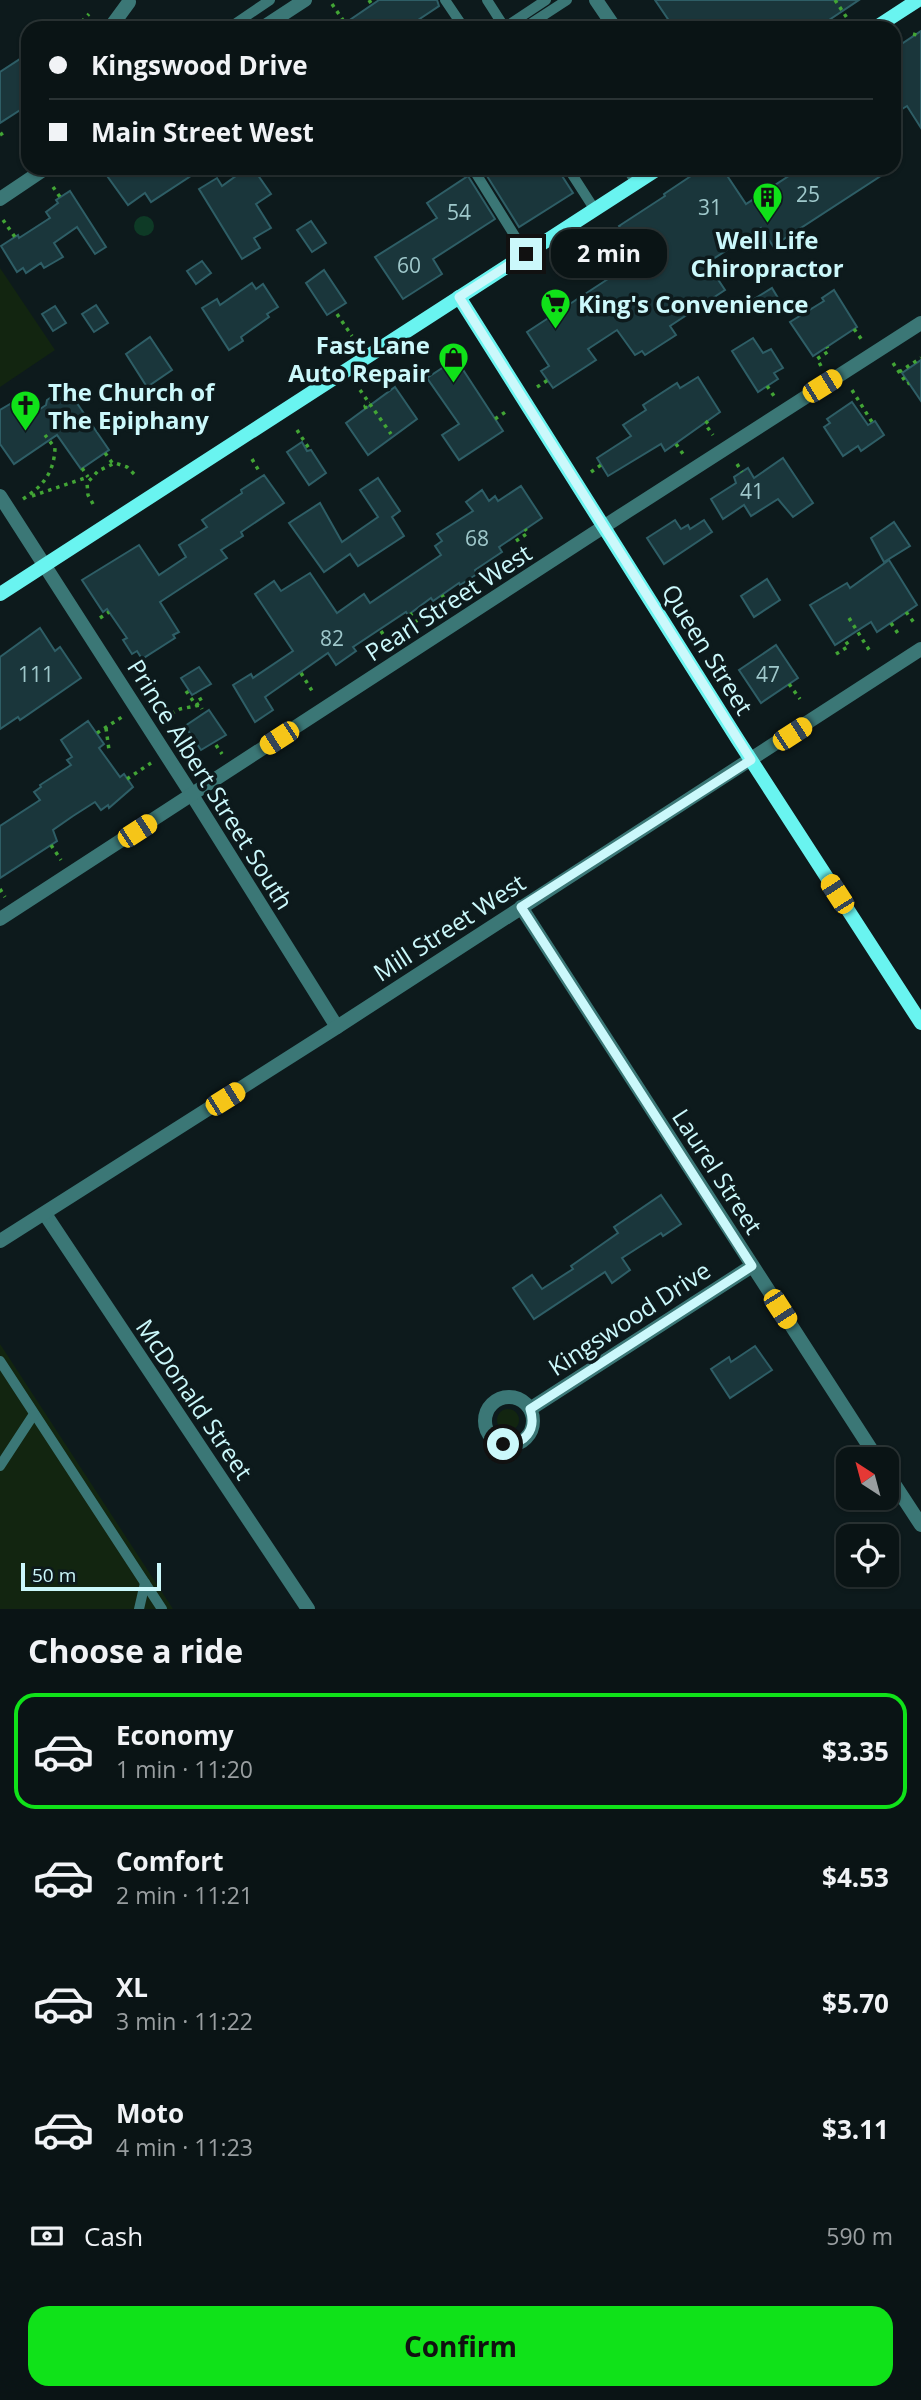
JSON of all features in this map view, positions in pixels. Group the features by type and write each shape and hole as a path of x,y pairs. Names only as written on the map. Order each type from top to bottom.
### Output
{"street":[{"path":"273,21 305,0"},
{"path":"596,0 607,21"},
{"path":"886,21 918,0"},
{"path":"115,21 129,2"},
{"path":"0,199 36,175"},
{"path":"0,594 648,175"},
{"name":"Queen Street","path":"459,297 751,760 921,1023"},
{"name":"Pearl Street West","path":"0,919 921,323"},
{"name":"Prince Albert Street South","path":"0,496 337,1027"},
{"name":"Mill Street West","path":"0,1241 337,1027 921,649"},
{"name":"Laurel Street","path":"521,907 870,1447"},
{"name":"McDonald Street","path":"45,1214 308,1609"},
{"name":"Kingswood Drive","path":"530,1409 752,1266"},
{"path":"900,1493 921,1525"}],"lane":[{"path":"239,21 270,0"},
{"path":"445,0 459,21"},
{"path":"486,0 500,21"},
{"path":"517,21 551,2 567,0"},
{"path":"531,21 551,2"},
{"path":"477,175 526,254"},
{"path":"573,175 595,209"},
{"path":"631,175 636,183"},
{"path":"0,1362 162,1609"},
{"path":"0,1466 34,1414"},
{"path":"139,1609 145,1583"}],"path":[{"path":"835,0 847,18"},
{"path":"332,4 344,21"},
{"path":"83,21 89,15"},
{"path":"913,34 921,36"},
{"path":"0,130 3,133 0,135"},
{"path":"53,187 60,197"},
{"path":"4,220 15,237"},
{"path":"337,314 352,336"},
{"path":"854,329 862,340"},
{"path":"821,366 817,359 829,351 827,347"},
{"path":"899,372 921,358"},
{"path":"893,363 907,384 909,383"},
{"path":"537,387 548,380"},
{"path":"767,386 774,396"},
{"path":"360,390 382,425 391,434"},
{"path":"852,390 872,422"},
{"path":"366,408 370,403"},
{"path":"495,419 507,411"},
{"path":"708,421 705,424 713,435"},
{"path":"297,430 310,450"},
{"path":"45,435 55,449 50,473 39,488 23,499 89,478 113,464 127,467 136,476"},
{"path":"676,444 683,454"},
{"path":"105,453 113,464"},
{"path":"252,460 259,471"},
{"path":"737,464 742,472"},
{"path":"591,472 601,465"},
{"path":"82,468 89,478 87,489 93,504"},
{"path":"516,541 528,533 525,529"},
{"path":"467,580 474,590"},
{"path":"442,595 449,606"},
{"path":"100,618 109,612"},
{"path":"906,612 915,624"},
{"path":"410,613 419,626"},
{"path":"849,618 871,653"},
{"path":"891,623 899,635"},
{"path":"381,631 390,645"},
{"path":"836,654 849,646 844,639"},
{"path":"301,674 314,694"},
{"path":"789,684 800,699"},
{"path":"186,691 195,705 200,705 202,709"},
{"path":"164,718 202,702 197,693"},
{"path":"97,733 122,717"},
{"path":"106,728 109,751"},
{"path":"216,746 222,754"},
{"path":"127,779 151,762"},
{"path":"51,845 61,860"},
{"path":"0,889 5,897"}],"shaded area":[{"path":"144,216 151,219 154,226 151,233 144,236 137,233 134,226 137,219"},
{"path":"0,268 55,350 0,387"},
{"path":"0,1344 173,1609 0,1609"},
{"path":"508,1409 518,1416 519,1420 512,1430 508,1431 498,1424 497,1420 504,1410"}],"building":[{"path":"379,0 437,0 439,6 416,21 348,21"},
{"path":"655,0 859,0 828,21 669,21"},
{"path":"921,31 921,128 907,106 901,110 901,44"},
{"path":"21,61 21,110 0,123 0,72"},
{"path":"106,175 192,175 151,202 145,193 128,205"},
{"path":"237,175 258,175 271,194 256,204 271,228 254,238 260,248 242,259 199,189 217,178 222,186"},
{"path":"486,175 561,175 573,193 519,227"},
{"path":"692,175 727,175 746,204 790,175 882,175 773,246 761,228 707,263 725,290 670,326 676,335 645,355 642,351 635,355 617,330 588,349 596,360 553,388 541,371 549,366 527,332 640,258 619,226 665,196 664,194"},
{"path":"468,176 495,219 433,259 442,274 403,299 375,257 437,218 427,203"},
{"path":"70,191 106,247 95,254 77,227 54,243 63,257 44,268 41,263 26,273 23,268 17,272 1,246 50,218 46,212 58,203 56,200"},
{"path":"311,221 326,243 312,252 297,230"},
{"path":"202,261 211,273 196,284 187,271"},
{"path":"324,270 346,303 327,315 306,283"},
{"path":"252,283 256,289 263,284 278,307 241,337 243,341 229,350 202,308 217,299 220,305"},
{"path":"772,288 781,303 763,314 754,299"},
{"path":"834,290 857,327 813,356 790,322 824,301 822,298"},
{"path":"96,305 108,323 94,332 82,314"},
{"path":"55,306 66,323 53,331 42,314"},
{"path":"150,337 172,370 147,387 126,354"},
{"path":"753,338 763,353 771,349 783,368 774,373 778,379 758,392 732,351"},
{"path":"456,359 503,431 459,460 442,435 459,424 427,378"},
{"path":"921,360 921,401 902,373"},
{"path":"698,377 720,412 665,451 661,444 608,476 597,458 631,436 623,425 646,410 643,405 677,383 680,388"},
{"path":"395,387 417,419 368,455 346,423"},
{"name":"The Church of The Epiphany","path":"70,393 109,450 81,469 57,435 14,464 0,444 0,410 10,404 21,422 46,405 47,400 53,396 62,398"},
{"path":"852,402 868,425 875,421 884,435 861,451 858,446 843,456 824,427 830,423 827,419"},
{"path":"302,442 307,451 311,450 326,473 309,485 287,452"},
{"path":"783,458 813,503 793,517 778,499 751,516 744,505 723,519 711,499 736,483 734,477 748,468 754,478"},
{"path":"264,475 284,503 241,532 243,536 221,550 227,558 160,602 179,632 173,635 175,638 142,659 137,651 132,654 123,640 127,638 107,609 103,612 82,580 139,545 159,575 186,557 179,545 207,527 202,520"},
{"path":"378,478 400,511 392,517 404,536 358,566 350,554 324,572 289,523 320,503 342,542 378,517 360,490"},
{"path":"521,486 542,518 499,547 502,552 475,570 477,574 460,585 459,583 433,601 431,598 408,615 406,612 353,647 356,651 336,665 328,653 265,697 273,710 255,722 233,685 251,674 253,678 293,651 255,594 274,581 281,591 310,573 337,613 364,594 370,603 441,555 435,546 442,541 437,534 473,511 466,502 482,490 489,501 495,496 498,501"},
{"path":"675,520 681,529 688,525 690,529 704,520 712,532 664,564 647,538"},
{"path":"894,522 910,546 884,562 871,538"},
{"path":"889,560 917,605 877,632 871,622 835,645 810,605 847,583 850,588"},
{"path":"767,579 780,600 754,617 741,596"},
{"path":"40,628 55,651 60,647 81,678 20,720 18,717 0,729 0,657"},
{"path":"776,645 798,678 761,703 739,670"},
{"path":"199,667 211,684 192,695 181,678"},
{"path":"209,710 226,735 201,750 185,726"},
{"path":"88,721 104,744 99,748 120,777 124,774 133,787 109,808 108,805 101,810 95,802 73,816 53,830 57,841 0,878 0,826 40,800 34,792 40,785 71,765 67,760 72,757 61,740"},
{"path":"661,1195 681,1224 663,1236 661,1233 622,1258 630,1270 612,1283 605,1272 534,1319 513,1288 532,1275 542,1289 573,1269 571,1266 618,1233 614,1227"},
{"path":"755,1346 772,1370 730,1398 711,1369 729,1357 731,1362"}],"place":[{"name":"Well Life Chiropractor","path":"767,224"},
{"name":"King's Convenience","path":"555,330"},
{"name":"Fast Lane Auto Repair","path":"453,385"},
{"name":"The Church of The Epiphany","path":"25,432"}],"route":[{"path":"503,1444 519,1443 526,1438 533,1424 530,1409 752,1266 521,907 751,760 459,297 526,254"}]}
